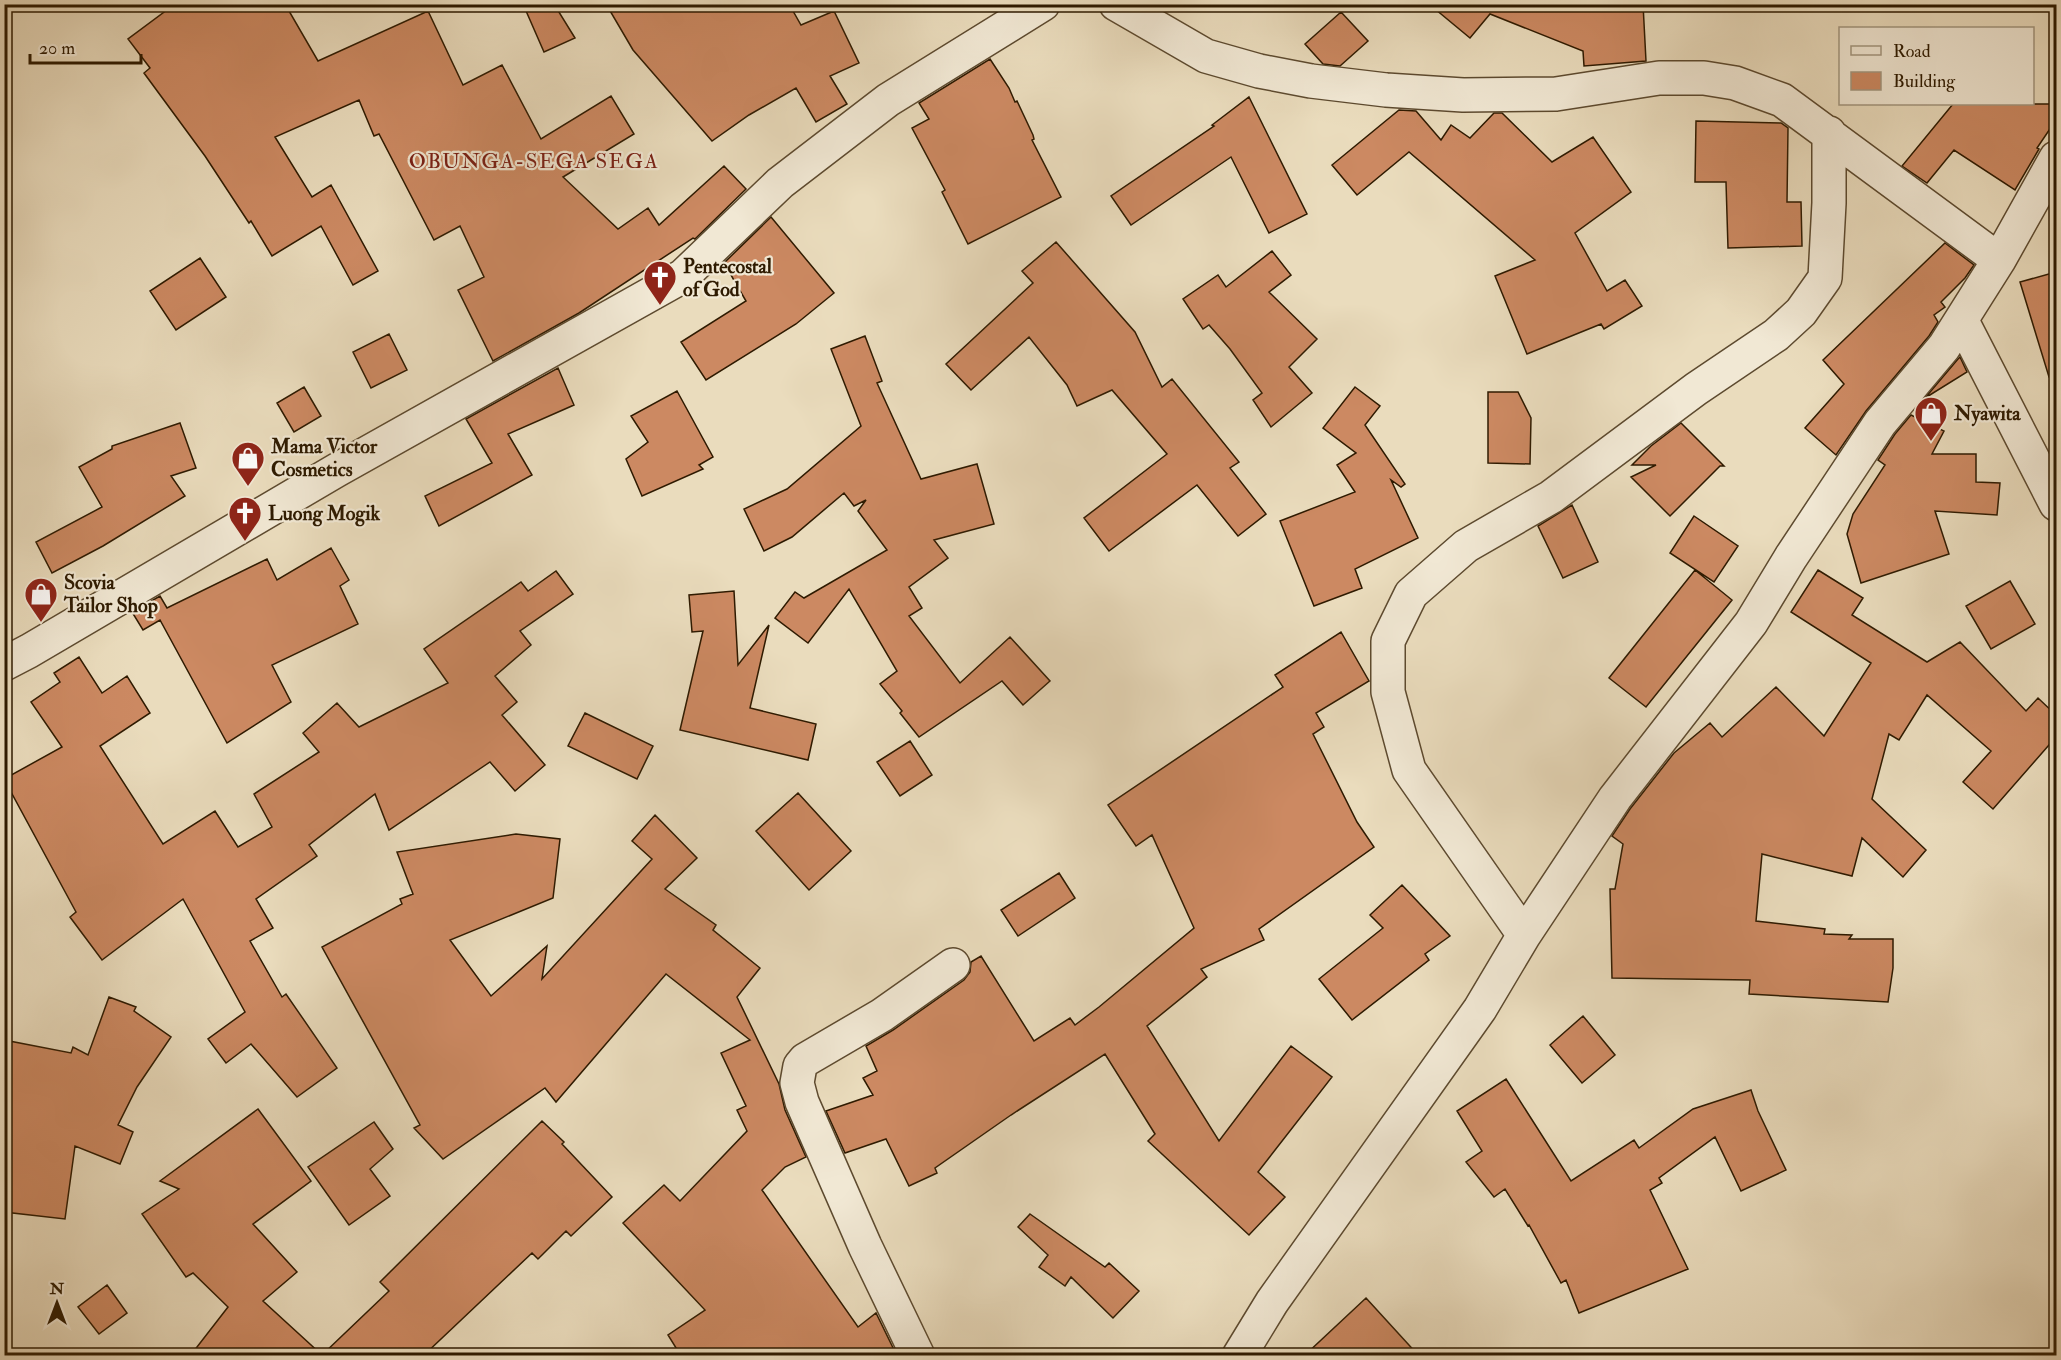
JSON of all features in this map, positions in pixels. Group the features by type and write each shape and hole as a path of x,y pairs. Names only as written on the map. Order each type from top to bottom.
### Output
{"street":[{"path":"4,664 30,651 337,470 683,276 780,183 888,100 1043,4"},
{"path":"1116,4 1206,56 1259,71 1311,81 1386,90 1463,95 1556,94 1659,78 1704,78 1735,83 1782,100 1999,260"},
{"path":"1524,935 1409,770 1388,692 1388,641 1411,594 1466,546 1551,497 1696,389 1776,335 1801,312 1825,278 1829,202 1829,133"},
{"path":"1239,1356 1272,1302 1480,1009 1524,935 1616,798 1750,623 1880,423 1944,347 1962,321 2056,158"},
{"path":"1962,321 2056,504"},
{"path":"918,1356 835,1179 802,1102 797,1083 800,1066 805,1060 882,1015 953,965"}],"building":[{"path":"175,4 285,4 318,61 428,11 463,85 502,65 541,139 611,96 634,134 563,177 618,229 648,208 659,225 724,166 746,189 695,239 693,238 579,313 493,361 458,290 484,277 460,226 434,240 379,134 374,136 359,100 275,137 312,197 331,185 378,271 353,285 321,226 272,256 251,221 249,223 205,156 144,73 150,68 128,39"},
{"path":"523,4 554,4 575,38 544,52"},
{"path":"606,4 789,4 801,25 834,11 859,63 830,76 847,104 816,122 796,88 749,115 712,141 633,50"},
{"path":"1429,4 1643,4 1646,61 1584,66 1583,51 1490,14 1470,38"},
{"path":"1341,12 1368,41 1340,66 1323,64 1305,44"},
{"path":"990,59 1009,88 1015,102 1017,101 1033,135 1032,140 1061,197 968,244 942,192 945,190 912,128 929,119 919,103"},
{"path":"1249,97 1307,214 1269,233 1231,157 1131,225 1111,196 1214,126 1212,125"},
{"path":"2056,104 2056,120 2037,148 2039,149 2015,190 1954,150 1927,183 1902,166 1952,105"},
{"path":"1399,110 1416,111 1441,140 1451,125 1470,138 1494,113 1502,113 1552,162 1593,137 1631,192 1575,233 1607,291 1625,280 1642,306 1604,329 1601,324 1527,354 1495,276 1535,260 1409,152 1357,195 1332,165"},
{"path":"1696,121 1781,123 1788,128 1787,202 1801,202 1802,246 1728,248 1726,182 1695,182"},
{"path":"771,217 834,293 796,324 706,380 681,342 746,301 724,263"},
{"path":"1056,242 1135,332 1162,387 1172,379 1239,462 1230,468 1266,514 1238,536 1197,485 1109,551 1084,518 1167,454 1112,390 1077,406 1067,385 1029,337 971,390 946,364 1033,283 1022,271"},
{"path":"1945,243 1974,265 1965,278 1941,302 1945,307 1934,315 1938,322 1929,336 1866,411 1836,455 1805,428 1844,384 1823,360"},
{"path":"1272,251 1291,275 1269,292 1317,339 1289,367 1312,393 1271,427 1253,400 1262,393 1230,349 1209,325 1203,329 1183,299 1218,275 1226,287"},
{"path":"200,258 226,297 176,330 150,291"},
{"path":"2056,272 2056,376 2049,377 2020,282"},
{"path":"389,334 407,370 371,388 353,352"},
{"path":"865,336 882,381 877,383 921,479 977,464 994,524 934,540 948,558 909,587 922,608 909,616 960,683 1010,637 1050,681 1023,705 1002,681 919,737 880,684 897,671 849,589 808,643 775,618 795,592 804,598 887,550 858,511 866,500 854,506 844,493 792,537 764,551 744,509 787,489 861,426 831,349"},
{"path":"1960,357 1967,372 1925,398 1958,359"},
{"path":"558,368 574,405 508,434 532,475 439,526 425,496 492,463 466,419"},
{"path":"304,387 321,416 294,432 277,403"},
{"path":"1355,387 1380,406 1365,425 1405,484 1401,487 1391,480 1418,538 1355,569 1362,588 1314,606 1280,521 1355,492 1337,465 1356,453 1323,428"},
{"path":"677,391 713,457 699,465 703,469 642,496 626,459 648,442 631,416"},
{"path":"1488,392 1518,392 1531,418 1530,464 1488,463"},
{"path":"1911,415 1944,431 1932,454 1976,454 1976,482 2000,483 1997,515 1935,511 1949,554 1861,583 1847,534 1853,514 1885,465 1878,460"},
{"path":"180,423 196,468 171,476 185,496 103,546 52,573 36,542 102,507 79,467 112,449 112,446"},
{"path":"1681,423 1724,466 1720,466 1670,516 1631,477 1656,465 1632,465 1651,446"},
{"path":"1572,505 1598,562 1563,578 1538,526"},
{"path":"1694,516 1738,546 1714,582 1670,553"},
{"path":"331,548 349,580 340,586 358,624 272,665 291,702 227,743 160,620 143,630 132,612 160,596 167,608 267,559 277,580"},
{"path":"1695,570 1732,600 1646,707 1609,678"},
{"path":"1818,570 1863,598 1852,615 1927,662 1960,642 2026,711 2038,698 2056,715 2056,737 1993,809 1963,782 1991,751 1927,695 1899,740 1889,734 1872,799 1926,850 1903,877 1862,838 1852,876 1762,854 1756,921 1825,929 1824,934 1852,935 1849,939 1893,939 1893,968 1888,1002 1749,994 1750,980 1612,978 1610,889 1615,889 1623,844 1612,836 1674,753 1710,723 1722,737 1776,687 1824,736 1871,663 1791,612"},
{"path":"556,571 573,594 520,631 531,645 495,676 517,702 502,715 545,765 515,791 490,762 389,830 375,794 309,845 317,856 256,899 273,928 250,941 282,997 286,994 337,1068 297,1097 251,1044 226,1063 208,1039 245,1012 183,899 102,960 70,917 76,912 4,779 62,747 31,702 60,682 54,673 79,657 102,693 127,676 150,713 100,746 163,844 215,811 238,847 272,827 254,794 319,752 303,733 337,703 359,727 448,683 424,649 521,582 528,591"},
{"path":"2010,581 2035,624 1991,649 1966,606"},
{"path":"734,591 738,665 769,625 750,708 816,724 808,760 680,730 703,631 692,632 689,595"},
{"path":"1341,632 1369,681 1316,713 1324,727 1313,734 1357,822 1374,847 1259,929 1264,940 1201,969 1207,977 1147,1026 1219,1141 1291,1046 1332,1077 1258,1172 1285,1197 1249,1235 1148,1141 1155,1134 1105,1054 935,1168 937,1173 909,1186 886,1139 845,1153 826,1111 873,1095 863,1078 877,1071 866,1046 893,1030 964,980 970,972 971,962 981,956 1034,1041 1070,1018 1075,1025 1194,928 1152,835 1136,846 1108,805 1283,687 1275,675"},
{"path":"585,713 653,746 637,779 568,746"},
{"path":"910,741 932,775 900,796 877,762"},
{"path":"798,793 851,851 809,890 756,831"},
{"path":"655,815 697,858 665,889 716,925 713,930 760,968 737,997 779,1084 785,1110 806,1157 785,1167 762,1190 858,1327 876,1313 897,1356 681,1356 668,1335 705,1310 623,1223 664,1185 680,1201 747,1131 737,1110 746,1106 721,1053 750,1040 666,974 556,1102 545,1088 443,1159 414,1128 420,1125 322,947 402,904 400,899 413,894 397,852 516,834 560,839 553,898 450,940 491,996 547,946 542,979 652,859 632,841"},
{"path":"1059,873 1075,898 1018,936 1001,910"},
{"path":"1402,885 1450,936 1425,954 1429,960 1352,1020 1319,979 1383,928 1370,915"},
{"path":"109,997 136,1007 134,1011 171,1037 137,1087 118,1125 133,1132 120,1164 75,1146 65,1219 4,1212 4,1040 71,1053 73,1047 88,1055"},
{"path":"1583,1016 1615,1055 1582,1083 1550,1045"},
{"path":"1506,1079 1571,1181 1634,1140 1639,1148 1693,1109 1751,1090 1758,1111 1786,1170 1741,1191 1715,1137 1659,1178 1662,1183 1650,1190 1688,1269 1579,1313 1566,1280 1561,1283 1529,1225 1505,1189 1494,1197 1466,1162 1482,1151 1457,1111"},
{"path":"258,1109 311,1181 253,1224 297,1272 263,1301 322,1355 389,1291 380,1282 542,1121 564,1142 562,1144 612,1197 571,1236 566,1231 538,1259 532,1253 423,1356 190,1356 228,1307 193,1273 186,1277 142,1214 179,1189 160,1181"},
{"path":"374,1122 393,1149 370,1169 390,1196 349,1225 308,1167"},
{"path":"1030,1214 1105,1267 1109,1263 1139,1291 1113,1318 1071,1277 1065,1286 1039,1267 1048,1255 1018,1227"},
{"path":"107,1285 127,1313 99,1334 78,1307"},
{"path":"1366,1298 1419,1356 1304,1356"}],"place":[{"name":"Pentecostal of God","path":"660,306"},
{"name":"Nyawita","path":"1931,442"},
{"name":"Mama Victor Cosmetics","path":"248,487"},
{"name":"Luong Mogik","path":"245,542"},
{"name":"Scovia Tailor Shop","path":"41,623"}],"district":[{"name":"OBUNGA-SEGA SEGA","path":"534,161"}]}
